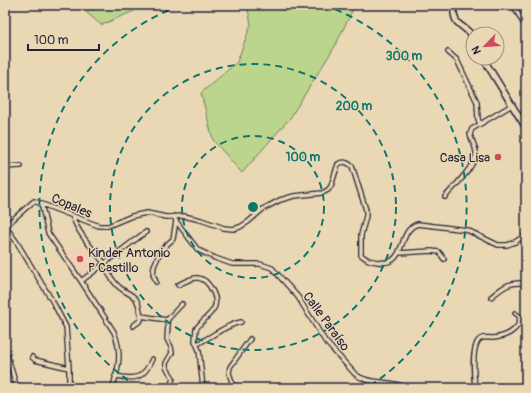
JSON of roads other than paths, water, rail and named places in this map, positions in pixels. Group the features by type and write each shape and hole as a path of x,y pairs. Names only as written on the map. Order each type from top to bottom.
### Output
{"main road":[{"path":"454,5 455,19 460,26 465,29"},
{"path":"488,66 526,128"}],"street":[{"path":"513,5 526,28"},
{"path":"448,52 457,60 475,95 480,124"},
{"path":"445,197 468,171 476,157 476,152 470,134 472,129 512,105"},
{"name":"Copales","path":"41,203 98,226 108,226 141,213 148,213 166,216 184,216 224,228 233,229 240,227 263,209 280,200 294,196 322,193 328,190 331,186 338,164 347,162 352,166 365,205 366,216 361,235 361,255 366,260 381,262 391,260 399,253"},
{"path":"5,167 22,166"},
{"path":"69,388 66,327 24,253 5,228 34,200 41,203 48,233 82,281 114,332 119,358 113,388"},
{"path":"72,215 83,237 105,264 106,269 122,290 137,300 141,317 139,322 133,326"},
{"path":"156,282 153,274 154,266 161,250 173,239 176,221 174,216"},
{"name":"Calle Paraíso","path":"176,221 198,250 232,264 260,264 272,268 298,297 326,341 360,378 400,385 406,388"},
{"path":"444,259 439,252 399,253 405,235 413,225 418,224 466,230 498,245 507,245 526,235"},
{"path":"82,281 105,264 124,247 146,232"},
{"path":"178,285 194,278 199,278 204,280 211,287 215,299 215,306 206,319 196,329 195,341 199,350 203,388"},
{"path":"491,297 509,284 519,282 526,284"},
{"path":"170,388 173,378 166,367 166,364 172,353 172,347 167,339 167,320 182,304"},
{"path":"474,388 473,362 478,342 482,338 497,337 511,333 520,322 520,317 515,313"},
{"path":"141,317 167,320"},
{"path":"197,344 210,338 232,324 241,322"},
{"path":"234,388 229,373 230,367 250,340"},
{"path":"5,348 17,388"},
{"path":"32,357 35,360 69,368"},
{"path":"116,376 135,378 142,375 148,369 152,359"}],"place":[{"name":"Casa Lisa","path":"498,157"},
{"name":"Kinder Antonio P Castillo","path":"80,259"}]}
